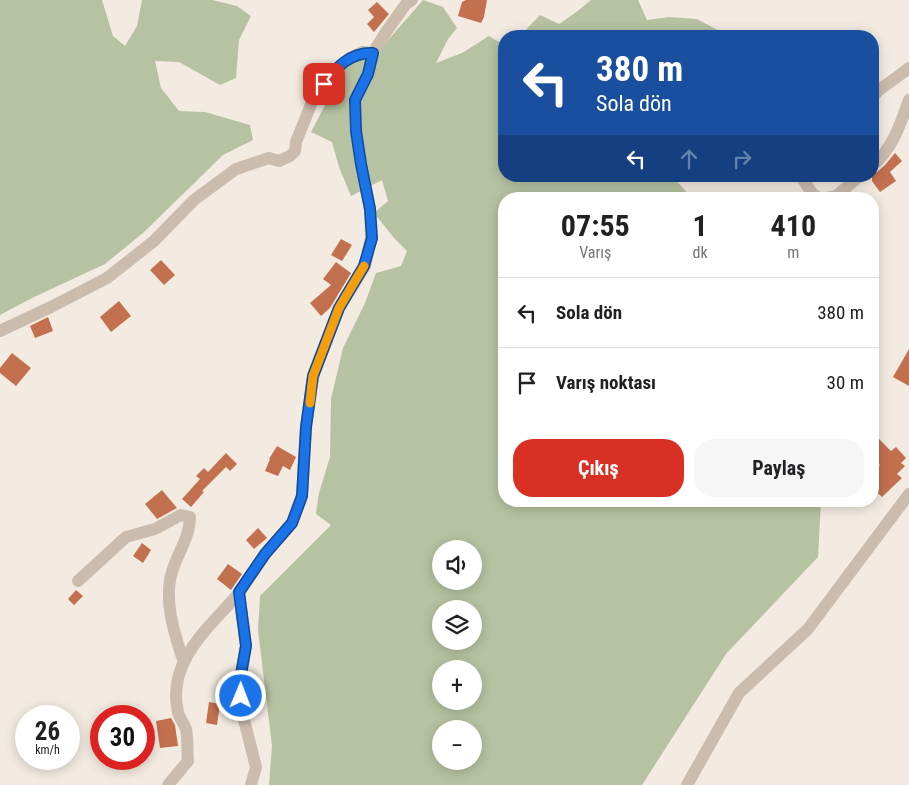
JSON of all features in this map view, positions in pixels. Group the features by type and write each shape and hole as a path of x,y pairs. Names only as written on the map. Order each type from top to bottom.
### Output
{"street":[{"path":"168,785 188,760 186,731 178,712 176,695 178,672 194,642 239,592 265,554 292,523 302,496 306,427 313,376 339,308 364,266 372,238 370,209 356,131 355,100 368,74 373,53 406,4 412,0"},
{"path":"0,331 107,278 154,241 194,200 236,169 269,158 279,161 290,156 294,151 314,97 333,72 350,58 362,52 373,53"},
{"path":"879,90 909,68"},
{"path":"879,160 898,130 909,100"},
{"path":"841,192 853,182"},
{"path":"687,785 739,693 808,629 909,494"},
{"path":"78,581 126,537 155,529 181,515 190,517 185,541 171,573 169,609 184,662"},
{"path":"239,592 246,646 240,680 242,712 256,767 251,785"}],"green space":[{"path":"0,0 102,0 113,36 125,46 137,26 142,0 212,0 237,6 251,16 239,40 236,78 220,85 179,62 155,61 161,88 179,111 205,112 250,125 253,140 223,155 143,233 105,264 0,315"},
{"path":"423,0 443,7 457,28 448,39 436,63 462,53 489,36 498,41 498,182 677,182 687,192 498,192 498,507 821,507 818,557 726,654 642,785 269,785 272,746 258,630 260,596 331,525 316,514 319,493 330,457 331,399 343,348 365,303 376,273 401,266 407,251 374,213 388,201 382,180 351,196 339,167 332,142 311,132 343,71 360,57 382,47"},
{"path":"591,0 638,0 647,20 669,17 697,19 717,30 526,30 540,15 559,24"}],"building":[{"path":"466,0 487,0 481,23 458,16 462,2"},
{"path":"377,2 389,14 374,32 367,24 374,17 368,10"},
{"path":"895,153 902,161 890,172 896,181 880,192 873,182 879,182 879,170"},
{"path":"341,239 352,245 342,261 331,255"},
{"path":"161,260 175,275 164,285 150,270"},
{"path":"336,262 351,273 330,308 321,316 310,303 331,285 323,279"},
{"path":"119,301 131,316 111,332 100,317"},
{"path":"48,317 53,331 35,338 30,326"},
{"path":"909,349 909,386 893,377"},
{"path":"12,353 31,368 16,386 0,373 0,368"},
{"path":"879,439 891,451 896,447 906,458 901,463 905,466 897,474 902,478 882,497 879,494"},
{"path":"277,446 296,457 290,470 283,466 278,476 265,471 269,459"},
{"path":"226,453 237,464 230,471 226,467 202,491 204,492 191,507 182,499 200,479 196,476 204,468 208,472"},
{"path":"162,490 177,508 157,519 145,504"},
{"path":"258,528 267,538 254,549 246,540"},
{"path":"142,543 151,550 143,563 133,556"},
{"path":"228,564 242,574 231,590 217,579"},
{"path":"76,590 83,596 74,605 68,599"},
{"path":"209,702 220,704 217,725 206,723"},
{"path":"171,718 175,725 178,746 160,748 156,721"}],"slow traffic":[{"path":"310,403 313,376 339,308 364,266"}],"route":[{"path":"241,696 240,680 246,646 239,592 265,554 292,523 302,496 306,427 313,376 339,308 364,266 372,238 370,209 356,131 355,100 368,74 373,53 362,52 350,58 333,72 324,84"}]}
